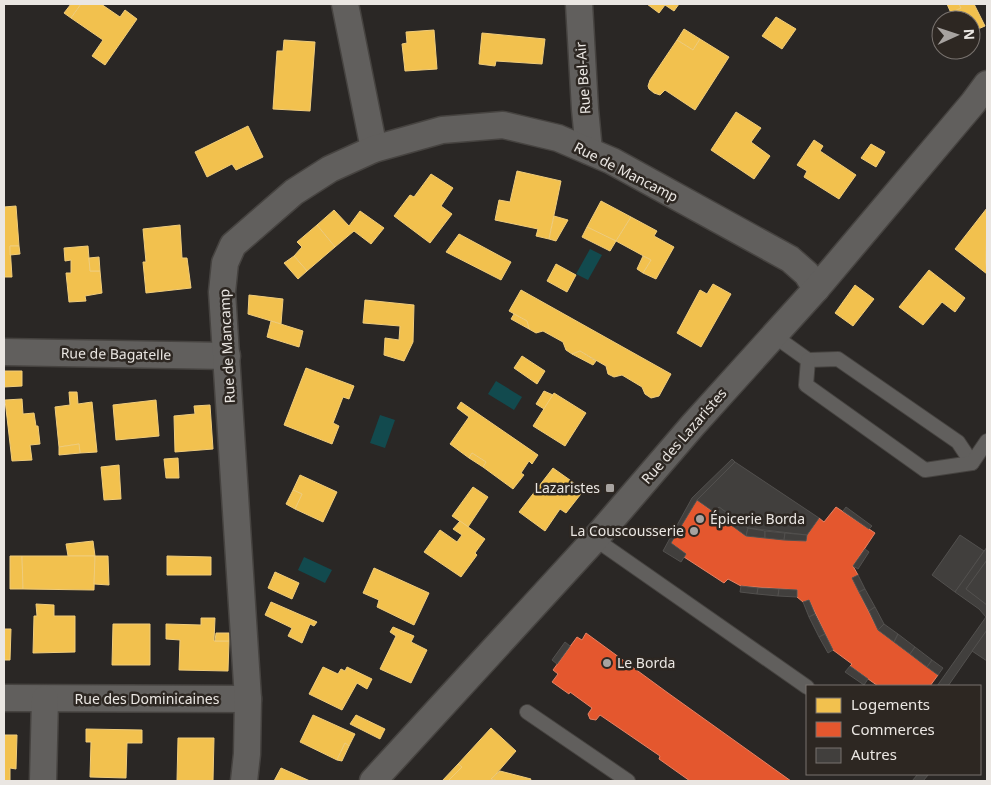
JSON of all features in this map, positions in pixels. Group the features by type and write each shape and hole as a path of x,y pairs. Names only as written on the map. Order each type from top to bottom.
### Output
{"street":[{"path":"345,4 374,149"},
{"name":"Rue Bel-Air","path":"579,4 584,100 590,152"},
{"name":"Rue des Lazaristes","path":"373,781 595,538 773,335 816,289 987,84"},
{"name":"Rue de Mancamp","path":"244,781 247,754 248,699 222,292 225,263 233,245 294,192 330,169 374,149 442,130 503,125 558,138 612,161 790,259 807,274 816,289"},
{"name":"Rue de Bagatelle","path":"4,352 227,356"},
{"name":"Rue des Dominicaines","path":"4,698 248,699"},
{"path":"42,781 45,699"}],"lane":[{"path":"773,335 808,360 838,358 958,442 972,463"},
{"path":"808,360 806,384 925,470 972,463 987,441"},
{"path":"595,538 806,686"},
{"path":"527,712 628,781"}],"water":[{"path":"590,249 602,255 588,280 576,274"},
{"path":"496,381 522,397 514,410 488,394"},
{"path":"380,415 395,420 385,448 370,443"},
{"path":"304,557 332,570 325,583 298,570"}],"building: Logements":[{"path":"71,4 81,4 71,18 64,13"},
{"path":"81,4 101,4 120,17 125,10 137,19 105,65 92,56 103,40 71,18"},
{"path":"647,4 679,4 674,11 665,5 659,13"},
{"path":"947,4 959,4 961,8 957,10 950,10"},
{"path":"959,4 974,4 977,10 957,10 961,8"},
{"path":"776,17 796,29 782,49 762,36"},
{"path":"981,18 985,26 981,28"},
{"path":"684,29 700,39 693,50 677,40"},
{"path":"434,30 437,69 405,71 402,44 407,43 406,32"},
{"path":"482,33 545,39 542,64 496,61 495,66 479,64"},
{"path":"700,39 729,57 695,110 665,90 660,95 649,89 650,80 677,40 693,50"},
{"path":"284,40 315,42 310,111 273,109 277,51 283,51"},
{"path":"736,112 761,128 751,142 770,156 754,179 711,150"},
{"path":"248,126 263,157 236,170 232,164 207,177 195,152"},
{"path":"814,140 823,146 820,151 856,175 839,199 804,177 807,171 797,165"},
{"path":"871,144 885,152 876,167 861,158"},
{"path":"517,171 561,181 549,239 536,236 538,229 495,220 499,200 510,202"},
{"path":"431,174 453,188 441,206 452,214 430,243 394,216 410,195 414,197"},
{"path":"601,201 631,217 616,241 587,227"},
{"path":"16,206 19,246 10,246 12,277 4,277 4,207"},
{"path":"987,208 986,263 987,274 955,249"},
{"path":"334,210 349,226 360,211 384,228 371,244 354,231 335,247 317,225"},
{"path":"554,216 568,220 556,241 549,239"},
{"path":"631,217 657,231 654,236 674,247 656,279 643,273 651,260 616,241"},
{"path":"180,225 182,258 187,258 191,288 146,293 143,262 146,262 143,229"},
{"path":"317,225 335,247 307,271 294,256 302,247 297,242"},
{"path":"587,227 616,241 610,251 582,237"},
{"path":"459,234 511,262 501,280 446,252"},
{"path":"10,246 19,246 20,254 10,255"},
{"path":"88,246 90,271 100,271 102,293 85,296 86,301 69,302 66,273 71,273 71,260 65,261 64,248"},
{"path":"294,256 307,271 298,279 284,263"},
{"path":"643,256 651,260 643,273 637,269"},
{"path":"99,257 100,271 90,271 89,258"},
{"path":"556,264 576,275 567,292 547,281"},
{"path":"929,270 965,298 955,312 942,302 923,325 899,307"},
{"path":"713,284 731,294 701,347 677,333 700,290 707,294"},
{"path":"855,285 874,299 853,326 835,313"},
{"path":"521,290 671,374 659,396 651,398 645,394 642,387 622,375 614,377 608,374 606,366 580,351 572,354 566,350 563,342 543,331 536,333 529,329 527,321 509,311"},
{"path":"249,295 283,299 281,324 248,314"},
{"path":"365,300 414,305 413,342 404,361 384,355 385,338 399,340 400,326 363,323"},
{"path":"514,314 527,321 529,329 511,319"},
{"path":"271,321 303,331 299,347 267,337"},
{"path":"580,351 596,361 593,365 572,354"},
{"path":"522,356 545,371 537,384 514,368"},
{"path":"306,368 354,386 349,399 343,397 333,423 339,426 332,444 284,425"},
{"path":"4,371 22,371 22,386 4,387"},
{"path":"544,391 553,395 544,409 536,404"},
{"path":"69,392 77,392 78,404 92,402 97,452 80,453 79,444 59,447 55,407 70,405"},
{"path":"554,393 586,413 565,446 533,426"},
{"path":"22,399 23,414 34,413 40,444 30,445 32,460 12,461 5,400"},
{"path":"156,400 159,436 116,440 113,405"},
{"path":"461,402 538,455 532,464 529,461 521,473 524,475 513,489 483,467 486,462 472,453 469,458 450,444 469,417 457,408"},
{"path":"210,405 213,449 175,452 174,416 195,414 194,406"},
{"path":"79,444 80,453 59,455 59,447"},
{"path":"472,453 486,462 483,467 469,458"},
{"path":"178,458 179,478 166,478 164,459"},
{"path":"119,465 121,499 104,500 101,467"},
{"path":"553,468 584,490 566,513 560,509 545,531 519,512"},
{"path":"300,475 337,492 323,522 295,509 302,494 293,490"},
{"path":"473,487 488,497 468,527 452,516"},
{"path":"293,490 302,494 295,509 286,504"},
{"path":"460,521 485,539 475,553 477,555 461,577 424,552 440,530 457,542 462,535 453,529"},
{"path":"93,541 95,556 68,556 66,544"},
{"path":"10,556 22,556 23,589 10,589"},
{"path":"22,556 95,556 94,590 23,589"},
{"path":"95,556 108,556 109,585 94,584"},
{"path":"167,556 211,557 211,575 167,575"},
{"path":"374,568 429,593 414,625 377,607 379,600 363,593"},
{"path":"275,572 299,583 292,599 268,588"},
{"path":"271,602 317,622 314,626 310,624 302,643 288,636 292,628 265,615"},
{"path":"36,604 54,605 54,616 75,616 75,652 33,653 34,616 37,616"},
{"path":"201,618 215,618 214,641 229,641 228,671 179,670 180,640 166,639 166,624 201,625"},
{"path":"113,624 150,624 150,665 112,665"},
{"path":"393,627 414,636 411,642 427,650 411,683 380,669 396,636 390,632"},
{"path":"4,629 11,629 10,660 4,660"},
{"path":"216,633 229,633 229,641 215,641"},
{"path":"323,667 338,674 341,669 345,671 347,667 372,679 367,689 357,683 342,710 309,694"},
{"path":"313,715 355,734 349,746 345,743 337,760 300,742"},
{"path":"356,715 385,729 380,739 350,724"},
{"path":"491,728 516,751 490,781 448,781 462,767 458,764"},
{"path":"86,729 142,730 142,743 127,743 126,778 90,777 91,742 86,742"},
{"path":"4,735 17,735 16,769 10,768 10,781 4,781"},
{"path":"178,738 214,738 213,781 177,781"},
{"path":"345,743 349,746 342,761 337,760"},
{"path":"458,764 462,767 448,781 442,781"},
{"path":"281,768 310,781 274,781"},
{"path":"500,771 531,779 530,781 498,781 491,779"}],"building: Commerces":[{"path":"697,500 746,536 806,541 807,535 819,518 824,522 836,507 875,533 853,566 858,575 852,578 878,630 938,675 931,685 877,685 850,666 852,664 833,650 809,600 803,602 797,597 797,590 741,586 728,579 724,583 684,557 686,554 671,543"},
{"path":"586,633 791,781 690,781 659,759 660,756 600,715 596,720 590,719 588,714 592,708 552,682 558,674 553,670 577,637 582,640"}],"building: Autres":[{"path":"732,459 735,462 697,500 671,543 686,554 681,562 663,551 692,498"},
{"path":"735,462 819,518 807,535 748,528 719,507 714,512 697,500"},
{"path":"719,507 731,516 727,522 714,512"},
{"path":"846,507 872,526 869,529 843,511"},
{"path":"731,516 748,528 746,536 727,522"},
{"path":"748,528 765,531 765,538 746,536"},
{"path":"765,531 785,533 784,540 765,538"},
{"path":"785,533 807,535 806,541 784,540"},
{"path":"960,535 984,551 955,592 932,575"},
{"path":"987,547 987,560 966,589 987,605 987,630 949,685 938,685 986,617 979,609 955,592"},
{"path":"865,549 869,552 858,569 853,566"},
{"path":"987,560 987,605 966,589"},
{"path":"858,575 865,589 859,592 852,578"},
{"path":"741,586 758,588 757,594 740,592"},
{"path":"758,588 779,589 778,596 757,594"},
{"path":"779,589 797,590 797,597 778,596"},
{"path":"865,589 875,607 869,611 859,592"},
{"path":"809,600 815,614 809,617 803,602"},
{"path":"875,607 884,624 878,630 869,611"},
{"path":"815,614 825,634 819,637 809,617"},
{"path":"884,624 898,634 894,642 878,630"},
{"path":"987,630 987,661 972,651"},
{"path":"825,634 833,650 828,653 819,637"},
{"path":"898,634 915,647 910,654 894,642"},
{"path":"565,642 570,646 557,664 552,660"},
{"path":"915,647 932,660 927,667 910,654"},
{"path":"932,660 943,668 938,675 927,667"},
{"path":"850,666 868,679 864,685 845,672"},
{"path":"917,775 928,775 923,781 912,781"}],"place":[{"name":"Lazaristes","path":"610,488"},
{"name":"Épicerie Borda","path":"700,519"},
{"name":"La Couscousserie","path":"694,531"},
{"name":"Le Borda","path":"607,663"}]}
